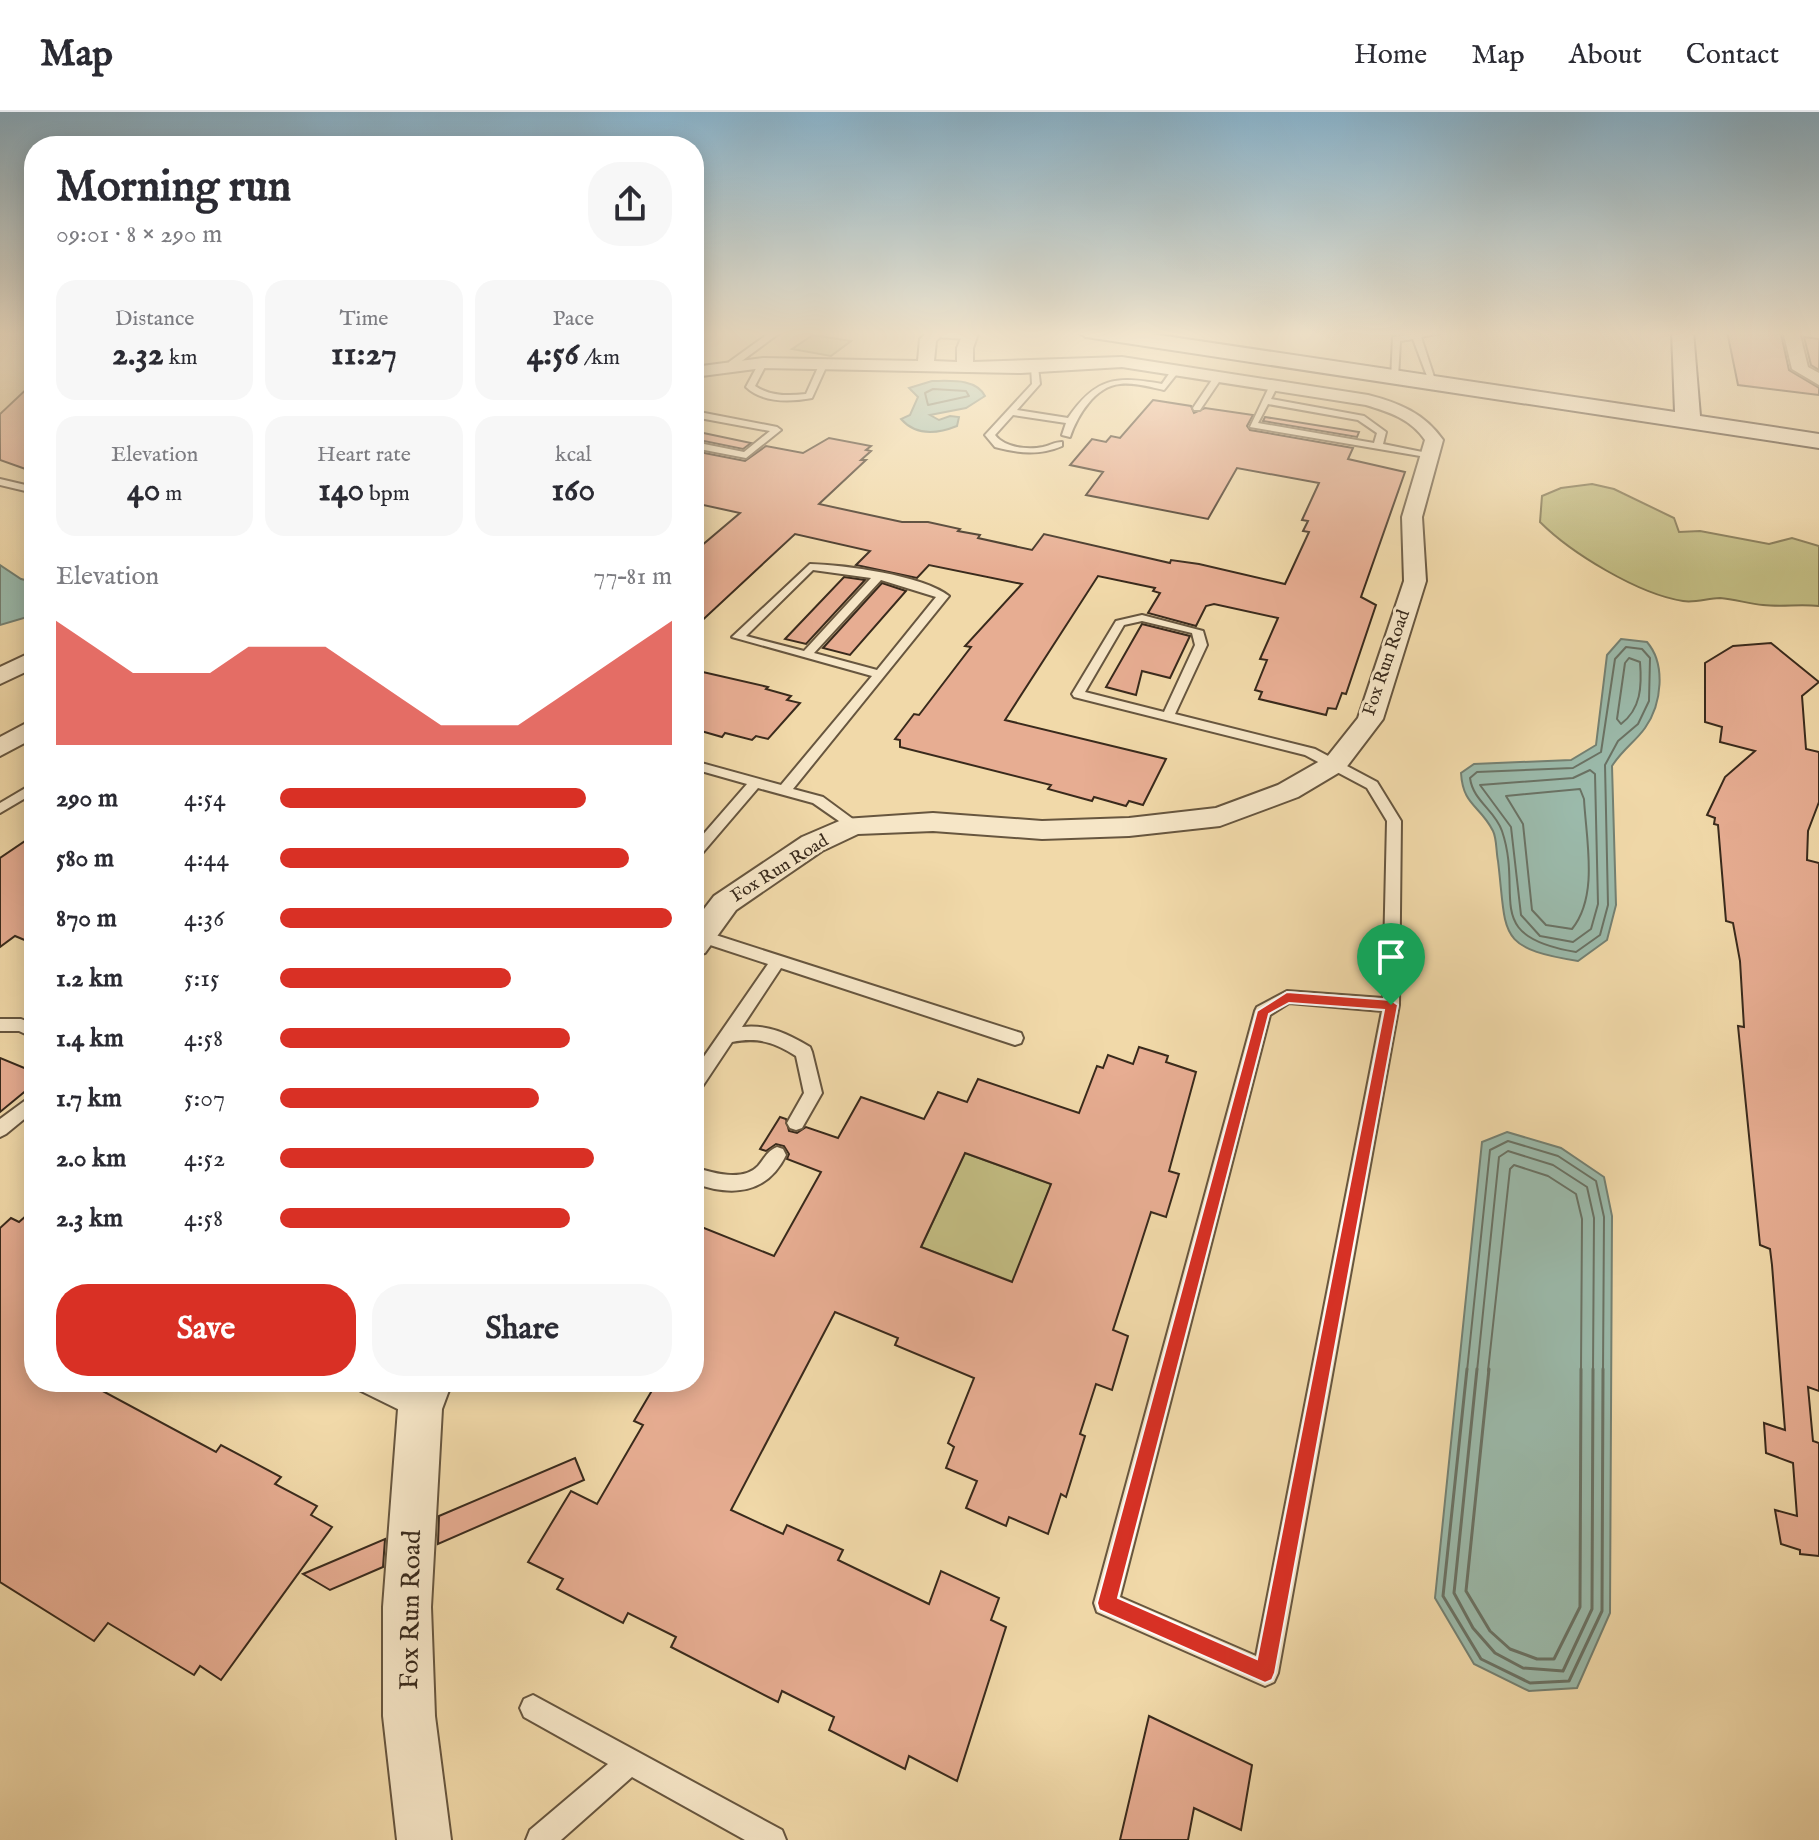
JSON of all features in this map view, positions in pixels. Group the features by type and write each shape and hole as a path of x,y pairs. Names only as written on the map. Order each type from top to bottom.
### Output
{"street":[{"path":"1404,412 1428,428 1434,440 1432,455"},
{"path":"1619,412 1819,441"},
{"path":"1687,412 1688,422"},
{"name":"Fox Run Road","path":"704,931 725,903 812,844 854,825 933,822 1042,830 1129,827 1220,817 1288,791 1336,763 1370,719 1415,581 1412,517 1432,455"},
{"path":"0,677 24,664"},
{"path":"0,748 24,733"},
{"name":"Fox Run Road","path":"424,1840 409,1716 407,1607 426,1396"}],"lane":[{"path":"1059,444 1046,451 998,445 990,435 1011,412 1069,421"},
{"path":"1067,435 1069,421 1077,412"},
{"path":"1260,412 1253,425 1432,455"},
{"path":"1338,412 1361,418 1382,432 1378,445"},
{"path":"704,416 777,430 746,455 704,447"},
{"path":"0,482 24,488"},
{"path":"784,791 943,596 933,590 878,577 826,566 810,567 738,637 879,674"},
{"path":"807,654 878,577"},
{"path":"1168,716 1201,645 1197,631 1142,618 1120,623 1078,694 1310,752 1336,763 1372,785 1394,821 1391,1005 1265,1673 1106,1603 1263,1011 1287,997 1391,1005"},
{"path":"704,768 818,800 854,825"},
{"path":"704,842 755,783"},
{"path":"0,809 24,793"},
{"path":"704,942 778,961 1015,1038"},
{"path":"704,1070 778,961"},
{"path":"0,1025 24,1027"},
{"path":"726,1037 751,1031 777,1035 804,1052 813,1093 796,1123"},
{"path":"0,1129 24,1109"},
{"path":"704,1179 737,1182 760,1176 777,1155"},
{"path":"533,1708 772,1840"},
{"path":"540,1840 630,1762"}],"shaded area":[{"path":"1592,484 1614,489 1674,518 1679,532 1700,531 1769,544 1792,538 1819,546 1819,606 1763,605 1720,598 1683,601 1626,581 1587,559 1540,522 1542,496 1561,488"},
{"path":"965,1153 1051,1184 1013,1282 921,1247"}],"water":[{"path":"911,412 947,412 930,415 939,420 959,417 957,426 934,432 920,431 907,425 901,419"},
{"path":"0,565 24,580 24,618 0,625"},
{"path":"1621,639 1647,642 1657,661 1660,684 1651,718 1612,766 1616,905 1607,940 1578,961 1532,950 1511,934 1503,906 1494,834 1465,792 1461,773 1474,764 1571,760 1596,745 1607,655"},
{"path":"1507,1132 1561,1148 1604,1177 1612,1216 1610,1613 1577,1688 1529,1691 1474,1664 1435,1598 1482,1142"}],"building":[{"path":"24,412 24,468 0,460 0,414"},
{"path":"1143,412 1230,412 1253,415 1247,426 1250,430 1353,448 1348,459 1405,472 1361,597 1376,605 1346,694 1342,693 1336,709 1328,708 1326,715 1259,699 1262,692 1255,690 1267,660 1260,659 1278,618 1214,604 1206,606 1196,626 1148,613 1160,593 1153,591 1155,588 1098,576 1005,720 1166,759 1143,805 1129,801 1126,806 1094,797 1092,801 1048,789 1051,785 900,747 900,740 895,739 914,714 919,715 971,647 965,646 1022,584 929,565 917,578 856,565 870,551 795,534 704,619 704,544 740,513 704,505 704,453 745,461 766,446 803,453 829,438 871,446 866,450 871,451 861,460 866,460 819,504 902,522 928,522 980,535 978,538 1032,550 1044,534 1170,563 1171,560 1199,564 1285,584 1309,532 1303,531 1308,521 1302,520 1319,483 1237,468 1208,519 1086,495 1103,472 1070,465 1092,439 1106,442 1111,436 1120,438"},
{"path":"1265,417 1359,432 1357,437 1263,421"},
{"path":"704,433 751,443 743,449 704,441"},
{"path":"844,577 865,580 806,644 785,639"},
{"path":"882,583 906,591 850,655 823,648"},
{"path":"1142,624 1190,636 1170,678 1142,671 1136,695 1106,687"},
{"path":"1771,643 1819,682 1802,696 1806,749 1819,752 1819,802 1808,831 1807,860 1819,863 1819,1391 1808,1387 1813,1441 1819,1443 1819,1556 1800,1554 1800,1550 1781,1544 1775,1510 1797,1516 1793,1463 1766,1453 1764,1423 1785,1430 1772,1265 1770,1249 1760,1245 1738,1026 1744,1027 1740,961 1733,923 1726,921 1718,825 1714,824 1715,818 1707,815 1725,777 1755,751 1720,742 1722,727 1705,722 1705,663 1733,646"},
{"path":"704,672 768,687 766,689 791,696 787,700 800,703 768,739 756,736 752,740 725,733 722,737 704,732"},
{"path":"24,842 24,940 15,936 0,947 0,858"},
{"path":"1139,1047 1168,1056 1166,1062 1196,1072 1169,1171 1179,1174 1166,1217 1151,1212 1113,1330 1128,1336 1112,1390 1096,1384 1080,1434 1085,1436 1066,1497 1061,1494 1048,1534 1009,1517 1006,1526 966,1508 977,1481 946,1468 954,1447 948,1443 974,1378 895,1345 898,1338 835,1312 731,1510 783,1534 787,1525 843,1550 838,1560 929,1604 941,1571 999,1598 991,1620 1006,1627 957,1781 909,1756 905,1769 829,1730 834,1717 782,1691 778,1702 671,1647 676,1637 628,1613 623,1623 557,1589 563,1579 528,1562 571,1491 597,1504 643,1425 634,1421 651,1392 704,1392 704,1228 774,1256 821,1172 787,1159 789,1154 784,1146 776,1144 766,1151 760,1149 780,1117 786,1119 789,1131 797,1133 806,1127 838,1138 861,1097 924,1119 938,1092 967,1102 978,1079 1079,1113 1097,1066 1103,1068 1108,1055 1133,1064","holes":["965,1153 1051,1184 1012,1282 921,1247"]},
{"path":"0,1058 24,1068 24,1092 0,1112"},
{"path":"11,1218 19,1222 24,1218 24,1392 105,1392 216,1452 221,1445 281,1477 275,1484 317,1506 311,1515 332,1527 221,1680 200,1666 194,1675 108,1623 94,1641 0,1582 0,1228"},
{"path":"575,1458 584,1480 438,1544 439,1516"},
{"path":"385,1539 383,1567 330,1590 303,1574"},
{"path":"1149,1716 1252,1765 1241,1830 1194,1808 1188,1840 1120,1840"}],"route":[{"path":"1287,997 1325,997 1391,1005 1265,1673 1106,1603 1263,1011 1287,997"}]}
